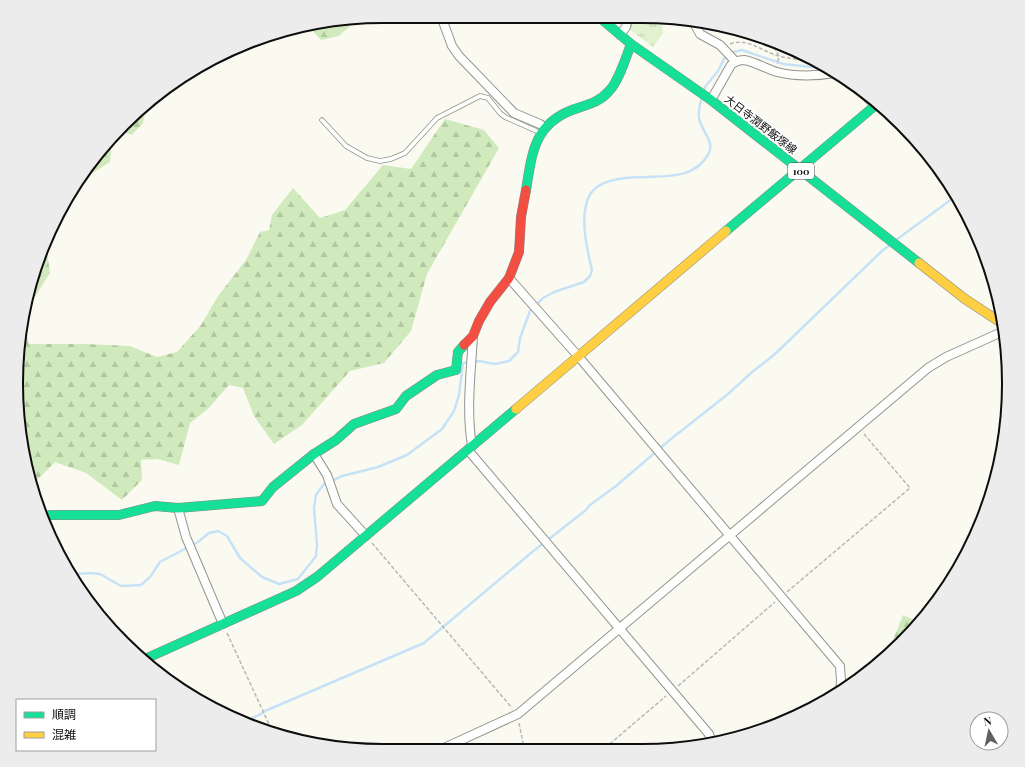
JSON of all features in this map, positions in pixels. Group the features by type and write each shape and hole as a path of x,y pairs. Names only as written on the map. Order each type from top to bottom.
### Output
{"street":[{"path":"444,23 452,46 459,56 514,113 540,124 543,131"},
{"name":"大日寺潤野飯塚線","path":"606,23 631,44 711,100 965,299 996,319"},
{"path":"620,35 626,27 627,23"},
{"path":"696,27 700,34 720,45 735,61"},
{"path":"631,44 620,72 610,91 597,102 570,111 556,119 543,131 536,141 520,217 518,252 509,278 490,302 479,321 473,336 469,407 470,448 618,629 709,734 710,737"},
{"path":"711,100 731,65 735,61 743,60 776,72 789,74 816,76 827,74"},
{"path":"149,657 296,591 317,577 800,170 873,107"},
{"path":"509,278 578,356 840,666 841,684"},
{"path":"453,744 518,714 928,368 946,357 999,333"},
{"path":"48,516 119,515 155,506 178,508 262,501 273,486 314,454 336,440 354,424 396,409 406,396 437,375 456,370 458,352 473,336"},
{"path":"314,454 327,475 337,504 366,536"},
{"path":"178,508 186,537 223,624"}],"lane":[{"path":"322,120 346,146 367,158 380,160 391,159 404,153 438,118 480,96 488,98 505,117 543,131"}],"path":[{"path":"724,50 731,43 749,43 778,56 797,58"},
{"path":"774,48 778,56"},
{"path":"366,536 518,714 523,744"},
{"path":"223,624 270,725"}],"green space":[{"path":"630,23 662,24 663,33 653,47 629,29"},
{"path":"352,25 339,36 321,40 312,30"},
{"path":"145,113 143,123 132,135 125,133"},
{"path":"445,119 484,130 499,148 427,274 411,331 384,363 350,371 302,425 274,444 254,416 243,388 229,385 208,409 190,423 179,465 157,459 141,460 142,480 122,500 86,473 55,462 36,481 26,431 24,407 23,384 27,333 29,344 130,346 157,357 177,352 201,325 218,296 246,260 260,232 269,230 272,215 293,188 320,218 345,210 383,165 411,169"},
{"path":"112,146 110,162 89,175"},
{"path":"47,254 50,273 33,300"},
{"path":"903,615 914,620 913,621 892,642"}],"waterway":[{"path":"704,91 705,87 718,71 724,59 733,52 742,50 783,64 815,67"},
{"path":"77,574 100,574 121,586 141,585 150,577 160,562 198,542 209,533 218,531 227,536 240,558 262,577 279,584 298,579 316,556 317,545 314,508 316,495 323,485 342,476 378,467 407,455 442,429 454,411 459,395 463,363 479,361 495,364 509,361 518,352 520,338 530,311 543,298 554,292 584,282 590,276 592,270 586,242 584,220 587,201 591,193 601,184 608,181 631,177 672,176 688,172 702,163 710,150 709,141 699,118 702,97"},
{"path":"896,240 952,199"},
{"path":"251,719 265,711 424,643 531,553 616,486 775,354 890,245"}],"traffic: fast":[{"path":"606,23 631,44 711,100 919,263"},
{"path":"526,190 533,153 542,133 549,124 559,116 596,101 605,95 613,87 622,69 631,44"},
{"path":"726,231 873,107"},
{"path":"48,516 119,515 155,506 178,508 262,501 273,487 314,454 336,440 354,424 396,409 406,396 437,375 456,370 458,352 464,345"},
{"path":"149,657 296,591 317,577 516,409"}],"traffic: slow":[{"path":"516,409 726,231"},
{"path":"919,263 965,299 996,319"}],"traffic: jam":[{"path":"464,345 473,336 479,321 490,302 509,278 519,252 521,217 526,190"}]}
